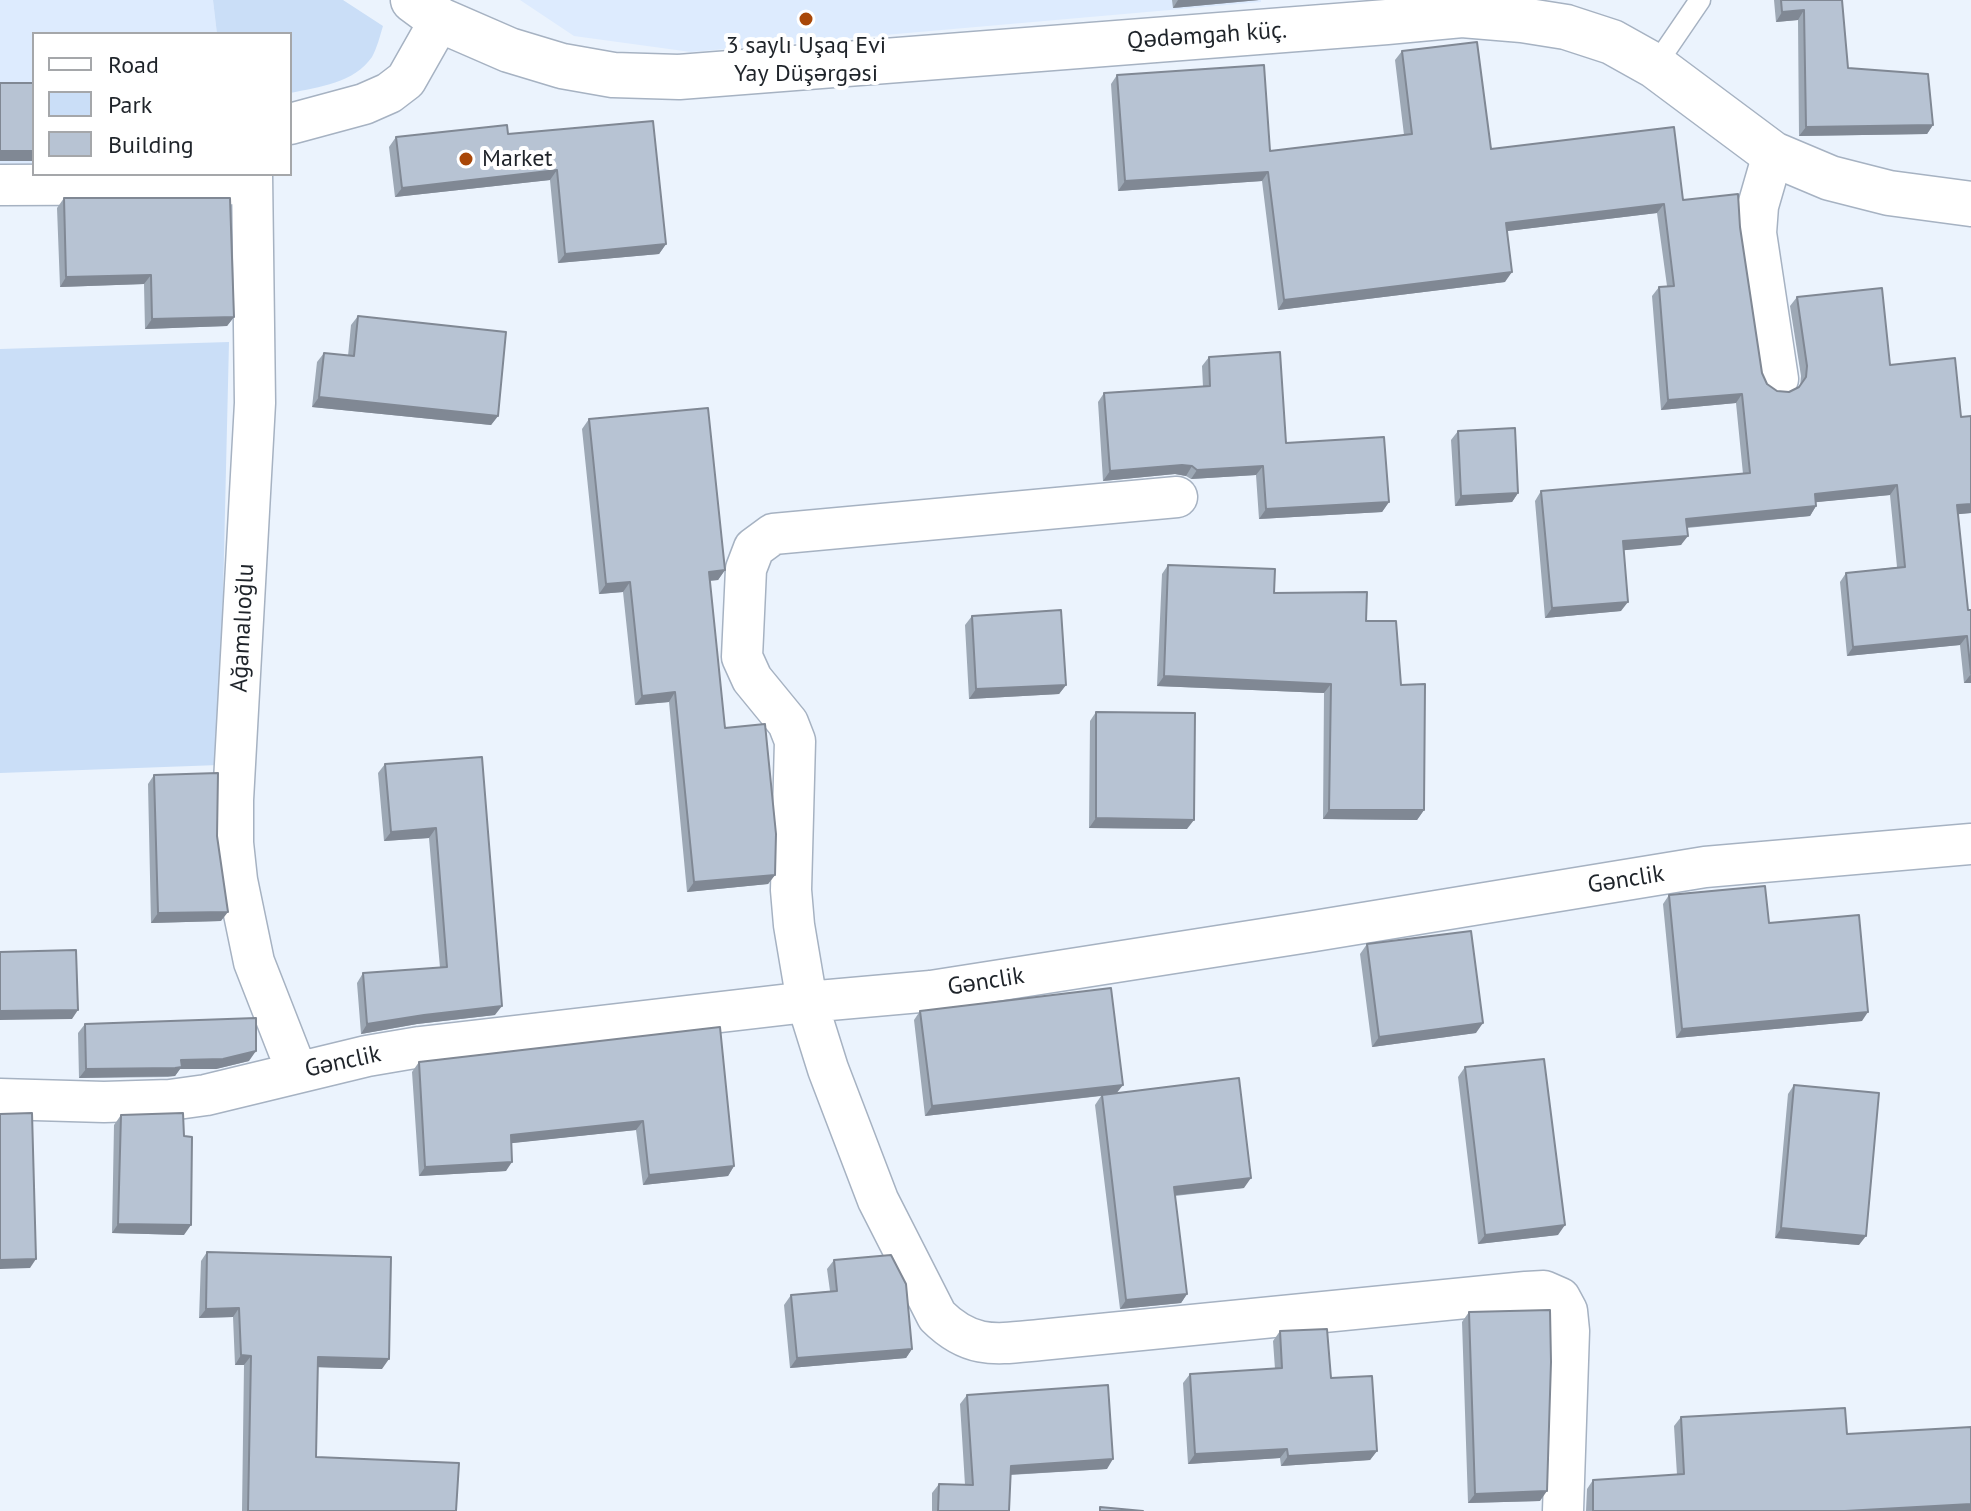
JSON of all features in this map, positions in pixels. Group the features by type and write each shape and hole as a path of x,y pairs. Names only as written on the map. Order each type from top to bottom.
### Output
{"street":[{"name":"Qədəmgah küç.","path":"426,10 509,50 562,66 613,75 679,77 1462,15 1522,20 1566,27 1612,42 1655,66 1773,154 1830,178 1889,193 1971,204"},
{"path":"292,123 364,104 389,93 406,80 426,10"},
{"path":"1773,154 1758,206 1756,233 1778,379"},
{"path":"0,185 252,179"},
{"name":"Ağamalıoğlu","path":"252,179 255,403 233,843 237,880 254,962 297,1072"},
{"path":"1177,497 773,534 754,548 746,569 742,657 752,679 788,723 795,741 791,890 794,925 807,1002 828,1069 878,1200 937,1316 964,1338 982,1343 1008,1343 1544,1291 1560,1298 1567,1311 1569,1331 1563,1511"},
{"name":"Gənclik","path":"0,1099 170,1100 206,1095 367,1056 420,1047 807,1002 931,991 1705,867 1971,844"}],"lane":[{"path":"1655,66 1700,0"}],"shaded area":[{"path":"0,0 213,0 217,32 32,32 32,172 0,172"},
{"name":"3 saylı Uşaq Evi Yay Düşərgəsi","path":"520,0 1261,2 691,52 574,36"}],"green space":[{"path":"213,0 343,0 383,26 372,57 356,73 335,82 292,93 292,32 217,32"},
{"path":"229,342 219,765 0,773 0,349"}],"building":[{"path":"1781,0 1842,0 1848,68 1928,74 1933,125 1806,127 1804,10 1782,12"},
{"path":"1477,42 1491,149 1674,127 1683,200 1738,194 1740,227 1762,373 1767,384 1777,391 1789,392 1799,387 1806,377 1797,297 1882,288 1890,365 1955,358 1961,417 1971,416 1971,504 1957,505 1968,610 1971,610 1971,674 1967,636 1853,647 1846,573 1905,567 1897,485 1815,494 1816,506 1686,519 1688,536 1623,541 1628,602 1552,608 1541,491 1750,473 1742,394 1668,400 1659,287 1674,286 1664,204 1506,223 1512,272 1284,300 1268,172 1125,181 1117,75 1264,65 1270,151 1412,134 1402,51"},
{"path":"0,83 32,83 32,151 0,151"},
{"path":"653,121 666,244 565,254 557,170 402,188 396,137 507,125 508,134"},
{"path":"64,198 230,198 234,317 152,319 151,275 66,277"},
{"path":"358,316 506,332 498,416 319,397 324,353 354,356"},
{"path":"1280,352 1286,443 1384,437 1389,502 1266,509 1263,466 1197,470 1182,465 1110,471 1104,393 1210,386 1209,357"},
{"path":"708,408 725,570 709,572 725,728 765,724 776,834 775,875 694,882 675,692 642,696 630,582 606,584 589,419"},
{"path":"1515,428 1518,493 1461,496 1458,431"},
{"path":"1168,565 1275,569 1274,593 1367,592 1366,621 1396,621 1401,685 1425,684 1424,810 1329,810 1331,684 1164,676"},
{"path":"1061,610 1066,685 976,689 972,616"},
{"path":"1096,712 1195,713 1194,820 1096,818"},
{"path":"482,757 502,1006 367,1024 363,973 447,967 436,828 391,832 385,764"},
{"path":"218,773 217,836 228,912 158,913 154,775"},
{"path":"1765,886 1769,923 1859,915 1868,1012 1682,1029 1669,895"},
{"path":"1471,931 1483,1023 1379,1037 1367,944"},
{"path":"76,950 78,1010 0,1011 0,952"},
{"path":"1111,988 1123,1085 932,1106 920,1011"},
{"path":"256,1018 256,1051 223,1059 181,1060 182,1067 175,1068 86,1069 85,1024"},
{"path":"720,1027 734,1166 649,1175 643,1121 511,1135 512,1162 425,1167 419,1062"},
{"path":"1544,1059 1565,1225 1485,1235 1465,1067"},
{"path":"1239,1078 1251,1178 1174,1187 1187,1294 1126,1300 1102,1095"},
{"path":"1794,1085 1879,1093 1866,1236 1781,1228"},
{"path":"32,1113 36,1259 0,1260 0,1114"},
{"path":"183,1113 184,1136 192,1137 191,1225 118,1224 121,1115"},
{"path":"207,1252 391,1257 389,1359 318,1357 316,1457 459,1463 456,1511 248,1511 251,1356 241,1355 239,1308 206,1309"},
{"path":"891,1255 906,1284 912,1349 797,1358 791,1295 837,1291 834,1260"},
{"path":"1550,1310 1547,1491 1475,1494 1469,1312"},
{"path":"1327,1329 1331,1378 1372,1376 1377,1451 1288,1456 1287,1449 1195,1454 1190,1374 1282,1368 1280,1331"},
{"path":"1108,1385 1113,1459 1011,1466 1009,1511 938,1511 939,1484 973,1485 967,1395"},
{"path":"1845,1408 1847,1434 1971,1427 1971,1504 1845,1511 1593,1511 1593,1480 1684,1474 1681,1417"},
{"path":"1100,1507 1143,1511 1100,1511"}],"place":[{"name":"3 saylı Uşaq Evi Yay Düşərgəsi","path":"806,19"},
{"name":"Market","path":"466,159"}]}
